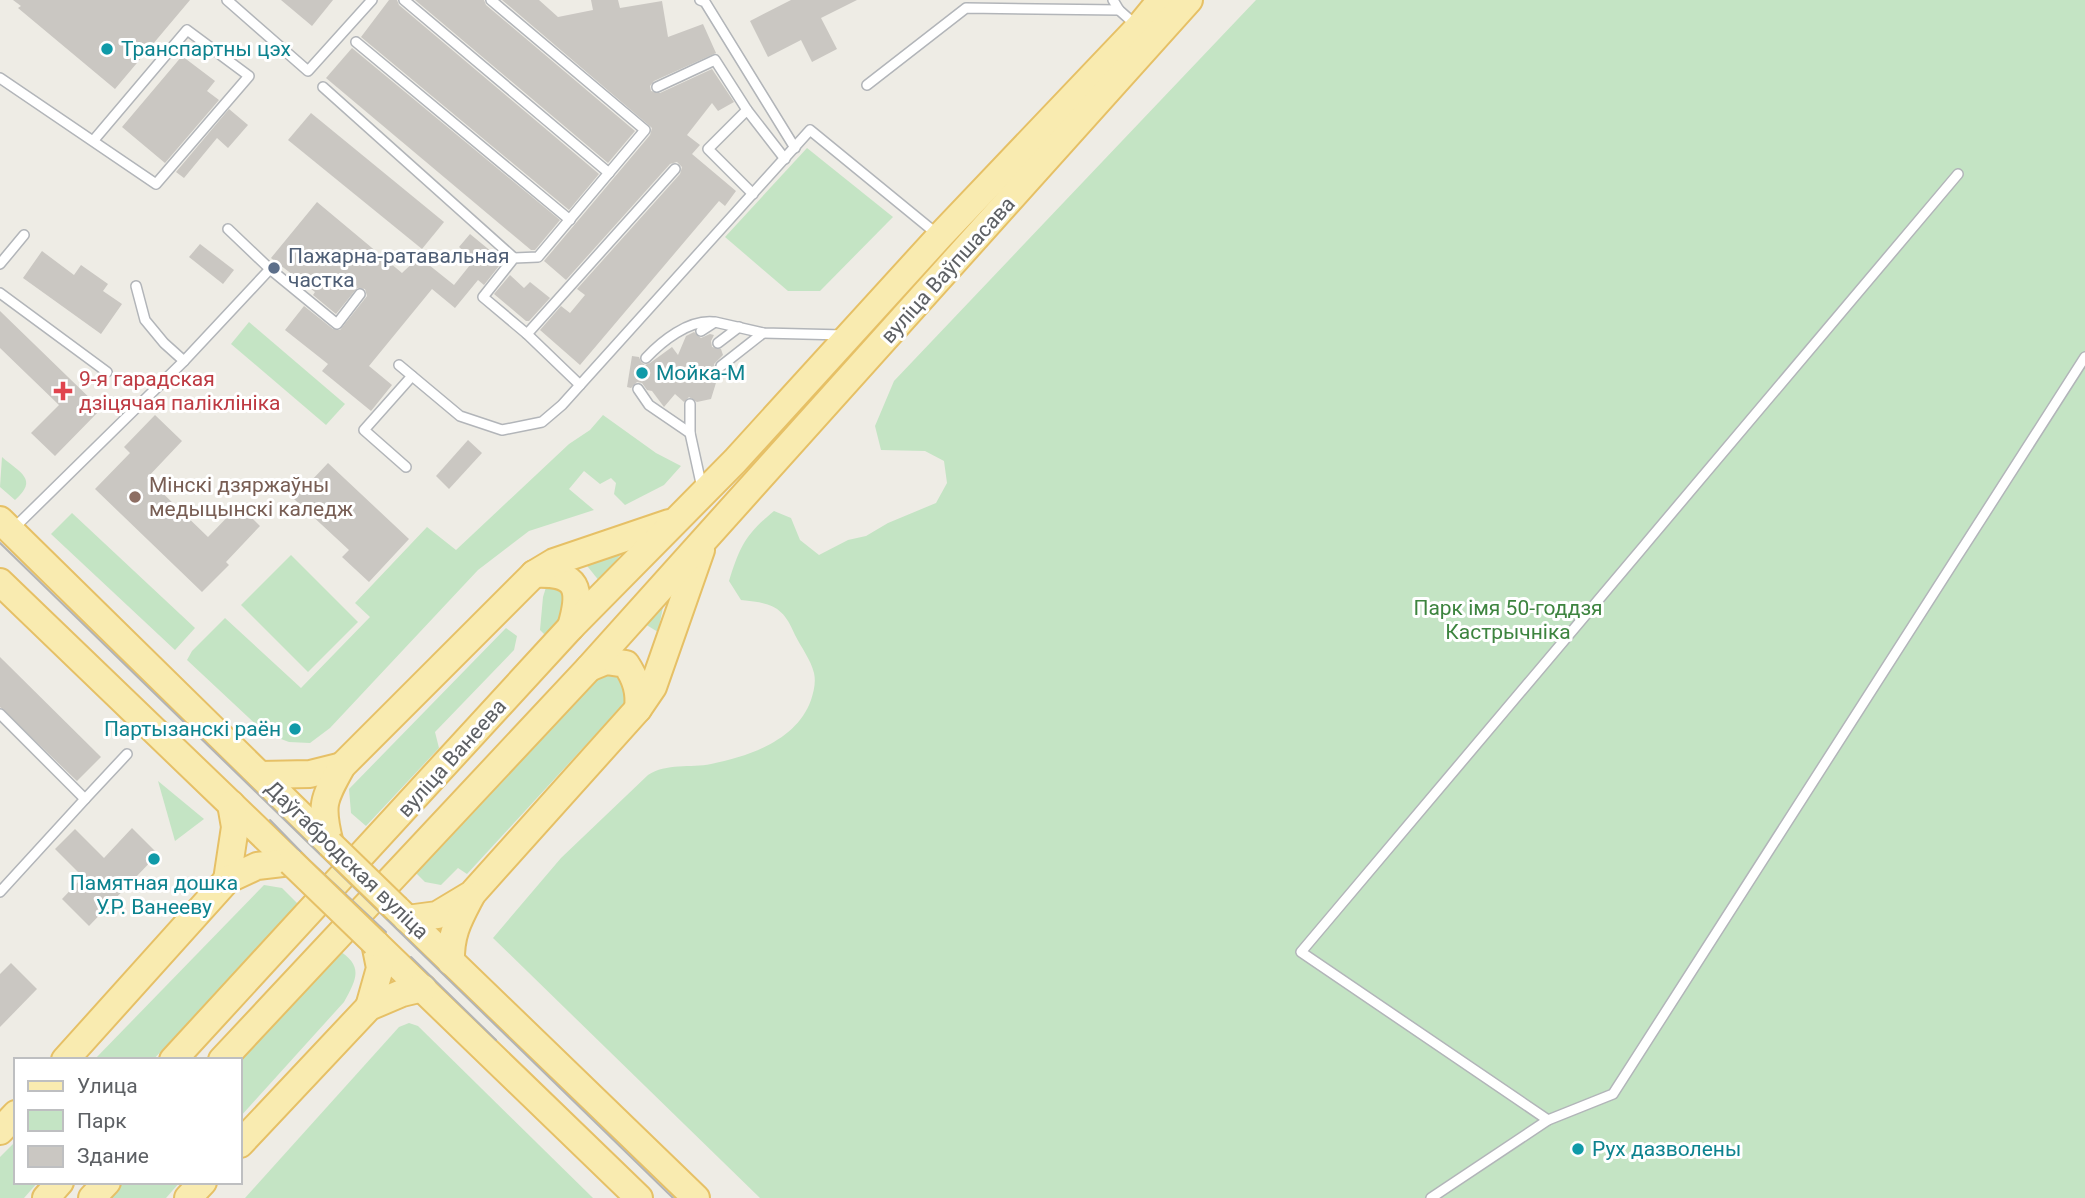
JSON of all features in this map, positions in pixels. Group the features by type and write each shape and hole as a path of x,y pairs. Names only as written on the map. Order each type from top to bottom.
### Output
{"main road":[{"name":"вуліца Ваўпшасава","path":"1147,34 1161,0"},
{"name":"вуліца Ваўпшасава","path":"705,538 951,245 1147,34 1189,0"},
{"name":"вуліца Ваўпшасава","path":"734,461 849,335 951,245"},
{"name":"вуліца Ванеева","path":"175,1058 571,627 734,461"},
{"path":"330,845 323,817 325,797 342,766 534,574 554,562 677,520"},
{"name":"Даўгабродская вуліца","path":"6,525 330,845 696,1198"},
{"name":"вуліца Ванеева","path":"224,1058 589,668 705,538"},
{"path":"451,962 450,944 472,894 638,709 653,687 705,538"},
{"path":"534,574 550,573 565,577 572,584 578,600 571,627"},
{"name":"Даўгабродская вуліца","path":"0,582 639,1198"},
{"path":"589,668 606,661 626,664 636,682 639,694 638,709"},
{"path":"260,775 310,774 342,766"},
{"path":"228,880 235,827 231,804"},
{"path":"67,1058 228,880 257,866 291,862"},
{"path":"402,914 437,915 472,894"},
{"path":"369,1007 380,968 375,943"},
{"path":"242,1142 369,1007 402,993 423,988"},
{"path":"0,1131 14,1116"},
{"path":"46,1198 58,1184"},
{"path":"92,1198 105,1184"},
{"path":"188,1198 201,1184"}],"lane":[{"path":"227,0 308,71 372,0"},
{"path":"404,0 609,173"},
{"path":"323,87 514,258 538,257 645,130 491,0"},
{"path":"700,0 705,2 794,148"},
{"path":"1113,0 1119,10 1147,34"},
{"path":"867,85 966,8 1119,10"},
{"path":"0,78 156,184 249,76 187,30 93,141"},
{"path":"356,42 570,220"},
{"path":"657,87 715,60 747,110 785,159"},
{"path":"747,110 708,149 753,194"},
{"path":"399,365 460,416 502,430 542,422 562,405 810,130 951,245"},
{"path":"527,334 675,169"},
{"path":"1548,1119 1301,952 1958,174"},
{"path":"228,229 270,269 337,324 360,294"},
{"path":"0,264 24,235"},
{"path":"514,258 483,298 527,334 580,384"},
{"path":"6,525 184,361 270,269"},
{"path":"136,286 145,320 184,361"},
{"path":"0,293 107,372"},
{"path":"646,358 670,334 706,321 762,333 849,335"},
{"path":"701,331 715,322"},
{"path":"718,343 739,327"},
{"path":"721,366 762,333"},
{"path":"1431,1198 1548,1119 1613,1094 2085,358"},
{"path":"405,467 364,430 412,376"},
{"path":"638,389 649,405 690,433"},
{"path":"690,404 690,433 703,493"},
{"path":"0,714 85,799"},
{"path":"0,892 127,754"}],"green space":[{"name":"Парк імя 50-годдзя Кастрычніка","path":"1256,0 2085,0 2085,1198 760,1198 493,938 561,858 648,775 671,767 711,764 756,751 795,726 811,700 814,673 791,625 781,612 769,605 741,600 729,581 745,542 774,511 791,518 800,540 819,555 936,503 947,483 944,461 925,451 881,450 875,426 894,381"},
{"path":"807,148 893,217 820,291 788,291 725,237"},
{"path":"249,322 345,404 326,425 231,344"},
{"path":"603,415 656,453 681,466 664,485 625,505 614,494 616,483 611,478 600,484 584,471 569,489 594,510 529,531 478,570 330,728 310,743 289,742 265,733 187,660 192,651 225,618 301,688 370,617 355,603 427,527 456,550 569,444 590,430"},
{"path":"2,457 20,472 26,481 26,487 15,500 0,487"},
{"path":"72,513 195,628 175,650 51,534"},
{"path":"624,550 600,582 584,562"},
{"path":"291,555 358,622 308,672 241,605"},
{"path":"547,584 562,589 567,615 547,637 540,630"},
{"path":"666,592 658,632 640,621"},
{"path":"506,628 517,636 514,650 435,732 439,748 366,826 351,813 349,789"},
{"path":"615,670 628,682 629,698 467,874 458,868 441,885 425,882 413,870 598,672"},
{"path":"158,781 204,819 175,841"},
{"path":"264,885 282,888 298,904 155,1058 96,1058"},
{"path":"337,949 346,955 356,973 344,1002 242,1115 242,1058"},
{"path":"409,1023 418,1026 593,1198 245,1198 399,1027"},
{"path":"14,1143 14,1184 36,1184 24,1198 0,1198 0,1157"},
{"path":"121,1184 178,1184 166,1198 109,1198"}],"building":[{"name":"Транспартны цэх","path":"13,0 190,0 115,89 18,8 21,6"},
{"path":"281,0 333,0 312,26"},
{"path":"389,0 397,0 399,5 599,174 569,210 361,37"},
{"path":"415,0 484,0 486,5 635,131 608,163"},
{"path":"502,0 539,0 558,17 593,10 591,0 618,0 620,8 662,1 668,37 703,24 716,53 654,81 650,86 651,91 660,93 712,69 734,102 718,111 712,103 687,135 700,145 692,154 736,191 725,206 719,201 580,365 540,330 561,306 570,313 585,295 577,289 680,174 682,167 677,162 670,164 566,280 544,261 650,135 652,128"},
{"path":"791,0 857,0 821,18 837,49 812,62 801,40 768,57 750,21"},
{"path":"352,48 560,220 535,250 531,250 326,78"},
{"path":"182,56 215,81 207,91 219,100 165,163 122,127"},
{"path":"229,109 248,125 228,148 217,138 184,178 176,172"},
{"path":"311,113 444,222 422,249 288,140"},
{"path":"317,202 402,273 419,257 454,285 474,260 459,247 470,234 498,257 494,262 499,266 484,285 478,280 455,308 432,289 369,366 392,385 371,411 322,371 328,364 285,330 304,306 333,329 340,330 367,296 365,289 357,288 336,314 313,295 315,292 271,258"},
{"path":"200,244 234,270 223,284 189,257"},
{"path":"42,251 74,275 81,265 108,284 103,291 122,304 101,334 23,278"},
{"path":"510,275 524,288 530,282 550,298 529,321 494,294"},
{"name":"9-я гарадская дзіцячая паліклініка","path":"0,311 101,409 55,456 31,433 59,405 0,348"},
{"path":"694,332 701,338 714,335 712,347 721,349 723,355 714,364 719,373 711,399 697,402 689,397 684,402 675,394 664,407 642,383 637,382 631,388 627,387 632,356 639,357 645,365 672,347 678,355 686,336"},
{"name":"Мінскі дзяржаўны медыцынскі каледж","path":"155,415 182,441 147,478 208,537 239,505 260,526 226,562 229,565 202,592 95,489 130,453 124,447"},
{"path":"468,440 482,453 449,489 436,476"},
{"path":"328,463 409,539 369,582 342,557 349,550 294,499"},
{"path":"0,657 101,757 77,781 0,707"},
{"path":"132,828 158,854 89,926 62,899 83,877 55,849 75,829 104,858"},
{"path":"11,963 37,989 0,1027 0,974"}],"tram line":[{"path":"0,543 673,1198"},
{"path":"270,820 386,932"},
{"path":"411,957 496,1040"}],"place":[{"name":"Транспартны цэх","path":"107,49"},
{"name":"Пажарна-ратавальная частка","path":"274,268"},
{"name":"Мойка-М","path":"642,373"},
{"name":"9-я гарадская дзіцячая паліклініка","path":"63,391"},
{"name":"Мінскі дзяржаўны медыцынскі каледж","path":"135,497"},
{"name":"Партызанскі раён","path":"295,729"},
{"name":"Памятная дошка У.Р. Ванееву","path":"154,859"},
{"name":"Рух дазволены","path":"1578,1149"}]}
